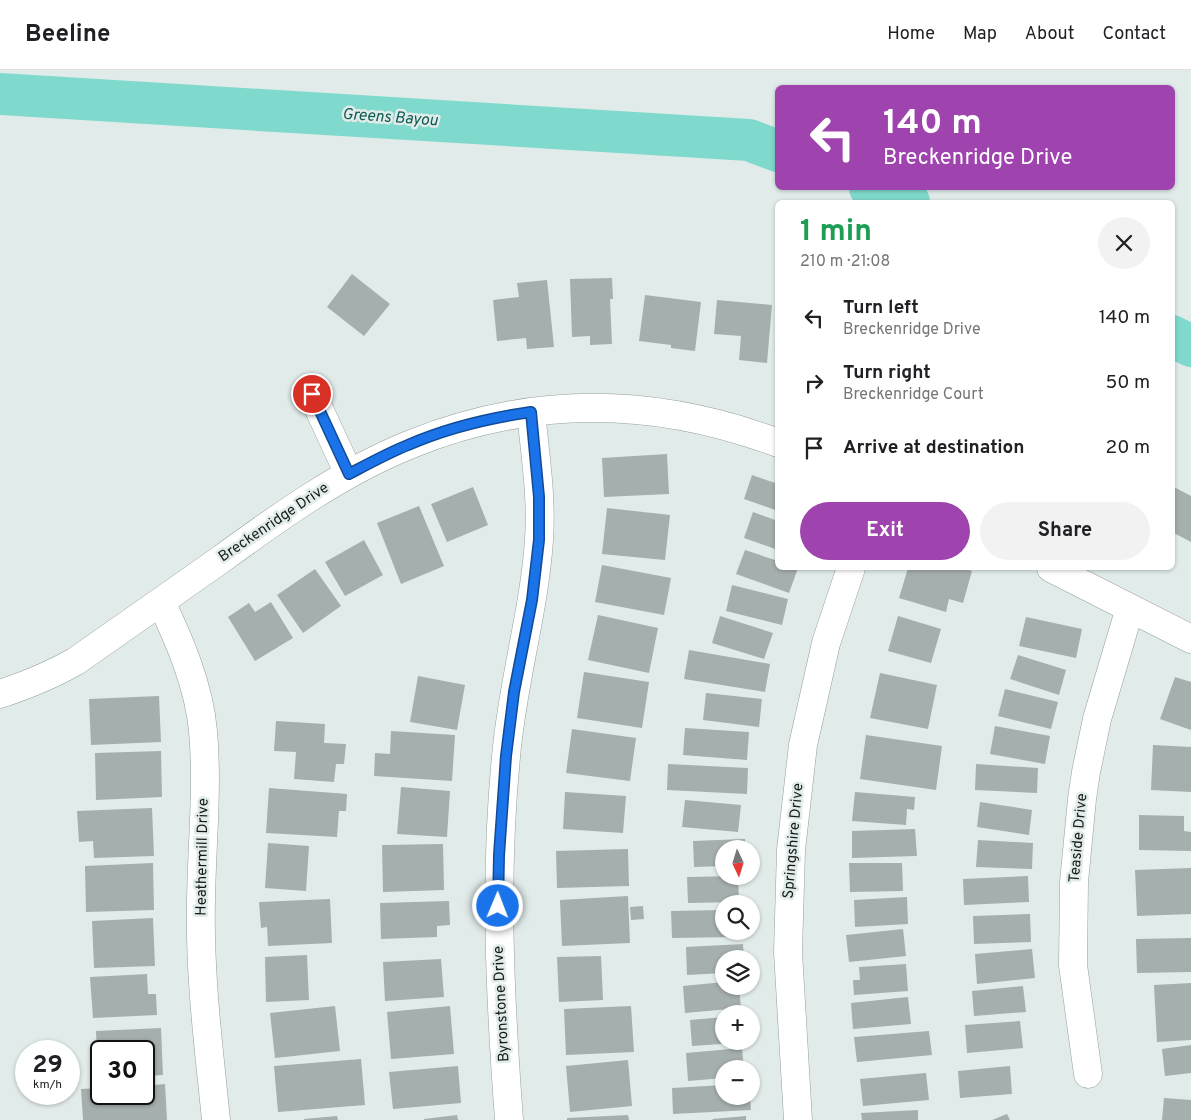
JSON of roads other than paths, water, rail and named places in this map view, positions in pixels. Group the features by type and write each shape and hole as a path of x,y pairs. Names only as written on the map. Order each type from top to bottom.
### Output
{"street":[{"path":"312,394 349,474"},
{"name":"Breckenridge Drive","path":"0,694 53,674 76,661 282,515 349,474 408,445 457,427 503,416 531,412 564,408 604,407 657,411 716,424 775,442"},
{"name":"Byronstone Drive","path":"509,1120 498,923 499,855 506,756 514,692 532,600 539,540 539,503 531,412"},
{"name":"Springshire Drive","path":"798,1120 788,952 791,850 803,745 826,643 850,570"},
{"path":"1055,570 1191,639"},
{"name":"Heathermill Drive","path":"161,602 171,622 192,678 199,703 203,730 204,793 201,934 205,1009 216,1120"},
{"name":"Teaside Drive","path":"1088,1074 1073,966 1075,873 1082,799 1097,719 1130,608"}],"waterway":[{"name":"Greens Bayou","path":"0,94 749,140 775,150"},
{"name":"Greens Bayou","path":"876,190 903,200"},
{"name":"Greens Bayou","path":"1175,338 1191,346"}]}
